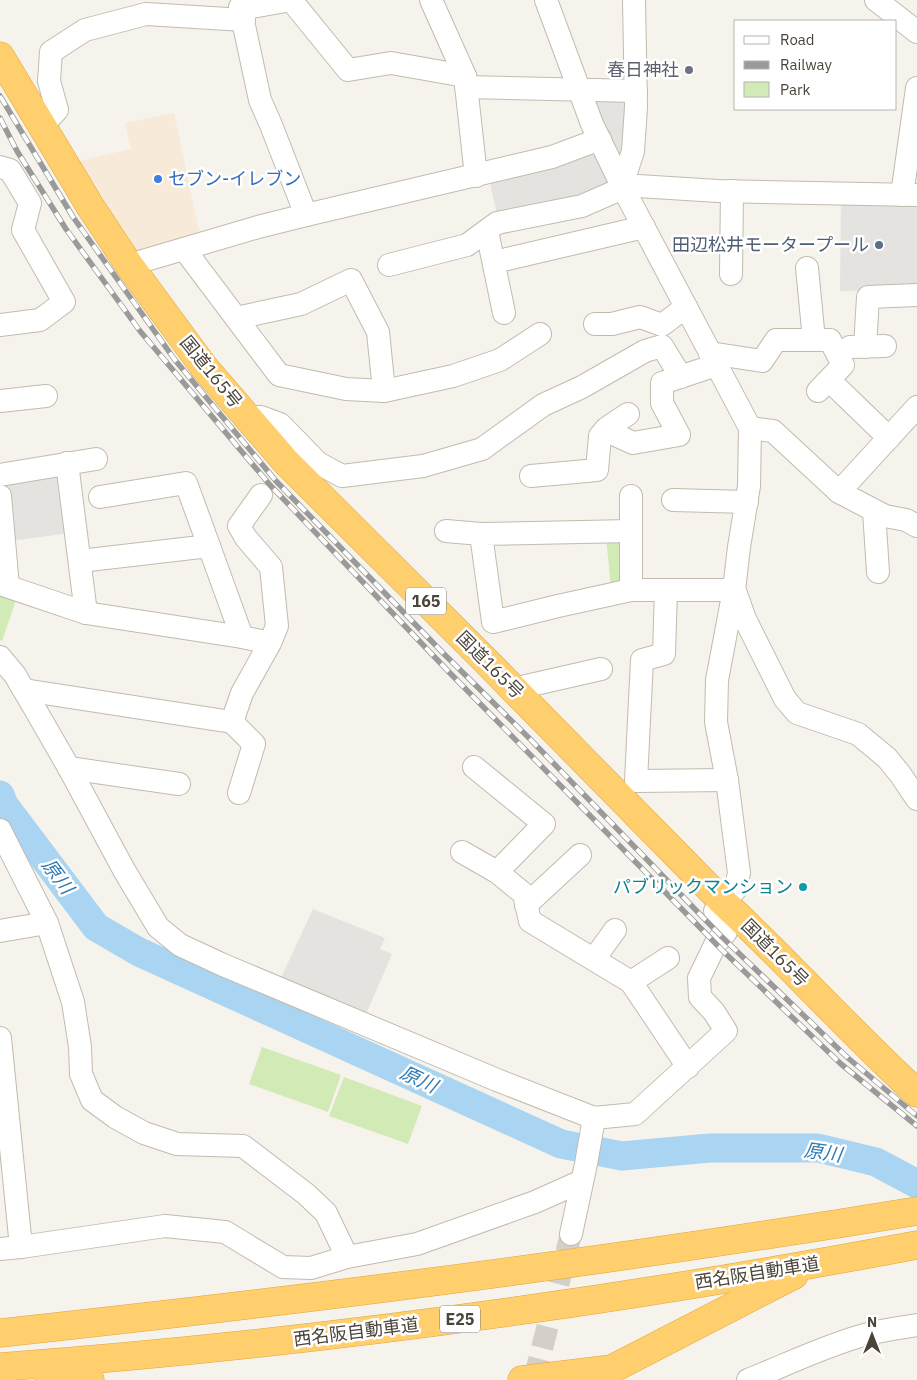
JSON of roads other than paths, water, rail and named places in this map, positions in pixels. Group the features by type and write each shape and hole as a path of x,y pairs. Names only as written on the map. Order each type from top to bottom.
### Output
{"highway":[{"name":"国道165号","path":"0,56 90,206 129,265 204,367 286,462 723,902 764,940 876,1056 917,1094"},
{"name":"E25","path":"0,1334 411,1285 608,1258 909,1212"},
{"name":"西名阪自動車道","path":"7,1366 219,1348 421,1325 619,1296 818,1263 917,1244"},
{"path":"522,1380 612,1368 818,1263"},
{"path":"7,1366 90,1380"}],"street":[{"path":"42,126 57,110 50,82 51,52 85,30 146,14 241,10 291,0 348,70 391,63 465,82 636,92"},
{"path":"431,0 465,82 476,176"},
{"path":"0,657 15,675 24,690 124,870 158,927 180,945 593,1123 635,1114 726,1031 714,1012 700,997 699,978 716,943 726,932 727,924 715,911 735,890 739,873 727,780 716,722 717,680 734,590 749,486 750,428 644,228 592,124 546,0"},
{"path":"623,187 633,151 636,107 634,0"},
{"path":"876,0 917,32"},
{"path":"241,10 260,100 306,215"},
{"path":"389,265 468,245 497,223 582,206 623,187 910,195 917,88"},
{"path":"129,265 306,215 552,157 600,139"},
{"path":"0,167 10,170 30,203 24,230 64,302 40,320 0,325"},
{"path":"731,274 732,191"},
{"path":"507,260 644,228"},
{"path":"486,231 504,312"},
{"path":"184,249 279,375 346,390 384,391 453,376 500,360 540,334"},
{"path":"808,268 824,344 843,365 823,386 889,438"},
{"path":"236,318 301,304 351,280 378,332 384,391"},
{"path":"605,430 633,443 679,435 662,403 662,383 681,377 713,359 762,361 776,340 875,346 868,296 917,295"},
{"path":"595,324 612,324 640,317 662,325 686,307"},
{"path":"248,417 261,417 280,424 318,463 342,476 423,466 482,449 543,405 582,387 645,351 662,346 681,377"},
{"path":"0,401 46,396"},
{"path":"839,492 917,407"},
{"path":"531,476 597,470 600,436 605,430 628,414"},
{"path":"750,428 773,431 839,492 885,516 913,518"},
{"path":"0,475 96,459"},
{"path":"67,463 86,613"},
{"path":"100,497 186,483 242,637"},
{"path":"232,722 242,693 270,643 276,626 271,567 246,538 239,526 261,495"},
{"path":"0,496 4,585 86,613 270,643"},
{"path":"631,496 631,590"},
{"path":"673,500 746,502"},
{"path":"874,511 878,572"},
{"path":"446,531 481,534 631,531"},
{"path":"481,534 493,622 631,590 734,590"},
{"path":"80,561 210,546"},
{"path":"666,590 664,654 642,660 636,781 727,780"},
{"path":"734,590 745,620 785,699 797,713 858,734 887,758 917,799"},
{"path":"513,689 601,669"},
{"path":"24,690 232,722 254,744 239,793"},
{"path":"474,767 544,824 497,872"},
{"path":"69,768 179,784"},
{"path":"0,830 46,923 73,1002 80,1047 81,1074 92,1100 115,1117 144,1133 177,1144 243,1146 306,1194 326,1213 347,1257"},
{"path":"462,852 497,872 524,894 530,921 631,982 688,1067"},
{"path":"526,905 580,855"},
{"path":"0,931 46,923"},
{"path":"594,959 615,930"},
{"path":"631,982 668,958"},
{"path":"0,1038 11,1248 165,1226 225,1232 283,1267 311,1268 347,1257 417,1244 535,1202 584,1172"},
{"path":"571,1234 593,1123"},
{"path":"748,1380 864,1335 917,1325"}],"waterway":[{"name":"原川","path":"0,795 4,805 96,927 139,952 561,1144 622,1156 710,1148 818,1148 876,1162 917,1184"}],"tunnel":[{"path":"534,1380 571,1234"}],"railway":[{"path":"0,96 73,217 175,360 276,481 722,937 848,1058 917,1116"},
{"path":"0,118 17,151 66,229 140,331 270,485 447,670 723,951 841,1064 917,1126"}],"place":[{"name":"春日神社","path":"689,70"},
{"name":"セブン-イレブン","path":"158,179"},
{"name":"田辺松井モータープール","path":"879,245"},
{"name":"パブリックマンション","path":"803,887"}]}
